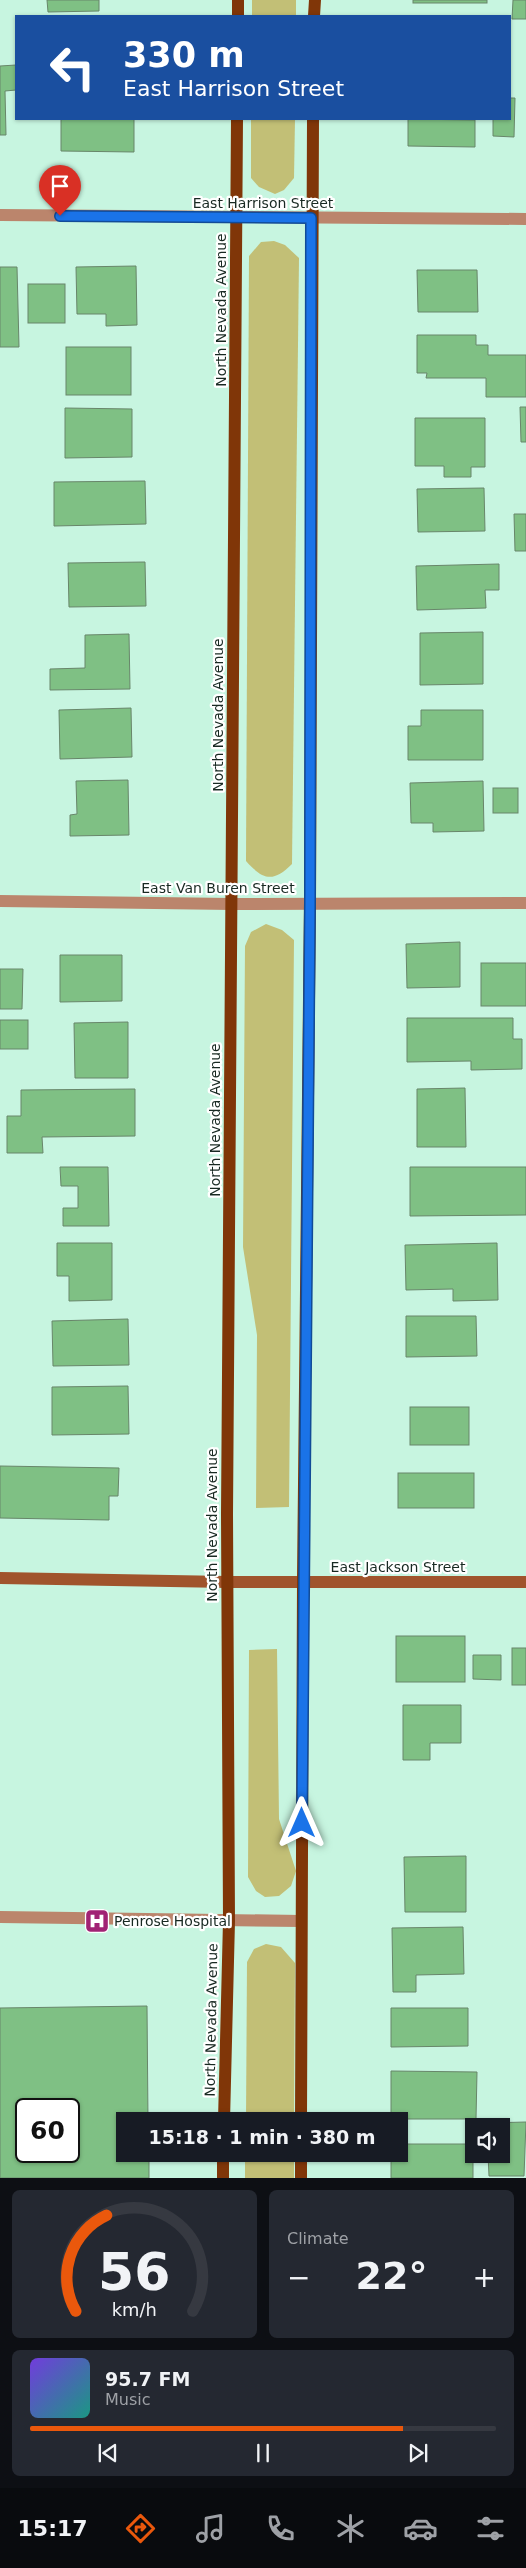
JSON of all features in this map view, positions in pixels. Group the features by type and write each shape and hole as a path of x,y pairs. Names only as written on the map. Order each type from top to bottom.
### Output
{"main road":[{"path":"238,0 238,15"},
{"path":"314,0 314,15"},
{"name":"North Nevada Avenue","path":"224,2112 229,1921 227,1582 237,120"},
{"path":"301,2112 303,1582 310,902 312,120"},
{"name":"East Jackson Street","path":"0,1578 227,1582 526,1582"},
{"path":"223,2162 223,2178"},
{"path":"301,2162 301,2178"}],"street":[{"name":"East Harrison Street","path":"0,216 526,219"},
{"name":"East Van Buren Street","path":"0,901 232,904 310,902 526,903"},
{"path":"0,1917 301,1921"}],"shaded area":[{"path":"252,0 296,0 296,15 252,15"},
{"path":"251,120 295,120 294,178 284,190 275,194 259,187 251,178"},
{"path":"274,241 285,245 299,258 292,864 279,874 268,877 258,872 246,861 249,256 261,242"},
{"path":"266,924 282,930 294,940 289,1507 256,1508 257,1335 243,1247 245,946 251,932"},
{"path":"277,1649 279,1819 296,1871 291,1886 279,1896 265,1897 256,1891 248,1877 249,1650"},
{"path":"266,1944 281,1947 295,1963 294,2112 246,2112 247,1962 254,1949"},
{"path":"245,2162 294,2162 294,2178 245,2178"}],"building":[{"path":"47,0 99,0 99,11 48,12"},
{"path":"413,0 487,0 487,3 413,3"},
{"path":"513,0 526,0 526,19 512,19"},
{"path":"15,65 15,90 5,91 6,135 0,135 0,66"},
{"path":"511,98 515,98 514,137 493,136 493,120 511,120"},
{"path":"61,120 134,120 134,152 61,151"},
{"path":"408,120 475,120 475,147 408,146"},
{"path":"136,266 137,325 106,326 106,314 77,314 76,267"},
{"path":"0,267 17,267 19,347 0,347"},
{"path":"417,270 477,270 478,312 418,312"},
{"path":"28,284 65,284 65,323 28,323"},
{"path":"417,335 476,335 476,345 488,345 488,355 526,355 526,397 486,397 486,378 426,378 427,373 417,373"},
{"path":"66,347 131,347 131,395 66,395"},
{"path":"520,407 526,407 526,442 521,442"},
{"path":"65,408 132,409 132,457 65,458"},
{"path":"415,418 485,418 485,467 471,467 471,477 444,477 444,466 415,466"},
{"path":"145,481 146,524 54,526 54,482"},
{"path":"484,488 485,531 418,532 417,489"},
{"path":"514,514 526,514 526,551 515,551"},
{"path":"145,562 146,606 69,607 68,563"},
{"path":"499,564 499,590 485,590 486,608 417,610 416,566"},
{"path":"483,632 483,684 420,685 420,633"},
{"path":"129,634 130,689 50,690 50,669 85,668 85,635"},
{"path":"131,708 132,757 60,759 59,710"},
{"path":"421,710 483,710 483,760 408,760 408,726 421,726"},
{"path":"128,780 129,835 70,836 70,815 77,814 76,781"},
{"path":"483,781 484,831 433,832 433,823 411,823 410,783"},
{"path":"493,788 518,788 518,813 493,813"},
{"path":"460,942 460,987 407,988 406,944"},
{"path":"60,955 122,955 122,1001 60,1002"},
{"path":"481,963 526,963 526,1006 481,1006"},
{"path":"0,969 23,969 22,1009 0,1009"},
{"path":"407,1018 513,1018 513,1039 522,1039 522,1069 471,1070 471,1061 407,1062"},
{"path":"0,1020 28,1020 28,1049 0,1049"},
{"path":"128,1022 128,1078 75,1078 74,1023"},
{"path":"465,1088 466,1147 417,1147 417,1089"},
{"path":"135,1089 135,1136 42,1137 43,1153 7,1153 7,1116 21,1116 21,1090"},
{"path":"60,1167 108,1167 109,1226 63,1226 63,1208 78,1208 78,1186 61,1186"},
{"path":"410,1167 526,1167 526,1215 410,1216"},
{"path":"57,1243 112,1243 112,1300 69,1301 69,1276 57,1276"},
{"path":"497,1243 498,1300 453,1301 453,1289 406,1290 405,1245"},
{"path":"406,1316 476,1316 477,1356 406,1357"},
{"path":"128,1319 129,1365 53,1366 52,1321"},
{"path":"128,1386 129,1434 52,1435 52,1387"},
{"path":"410,1407 469,1407 469,1445 410,1445"},
{"path":"0,1466 119,1468 118,1496 109,1496 109,1520 0,1518"},
{"path":"398,1473 474,1473 474,1508 398,1508"},
{"path":"396,1636 465,1636 465,1682 396,1682"},
{"path":"512,1648 526,1648 526,1685 512,1685"},
{"path":"473,1655 501,1655 501,1680 473,1679"},
{"path":"403,1705 461,1705 461,1743 430,1743 430,1760 403,1760"},
{"path":"466,1856 466,1912 405,1912 404,1857"},
{"path":"463,1927 464,1974 416,1975 416,1992 393,1992 392,1928"},
{"path":"147,2006 148,2112 116,2112 116,2162 149,2162 149,2178 0,2178 0,2008"},
{"path":"391,2008 468,2008 468,2046 391,2047"},
{"path":"391,2071 477,2072 476,2118 408,2119 408,2112 391,2112"},
{"path":"510,2122 526,2122 524,2176 489,2176 488,2163 510,2163"},
{"path":"408,2144 465,2144 465,2163 473,2163 473,2178 391,2178 391,2162 408,2162"}],"place":[{"name":"Penrose Hospital","path":"97,1921"}],"route":[{"path":"60,216 311,218 310,902 302,1823"}]}
